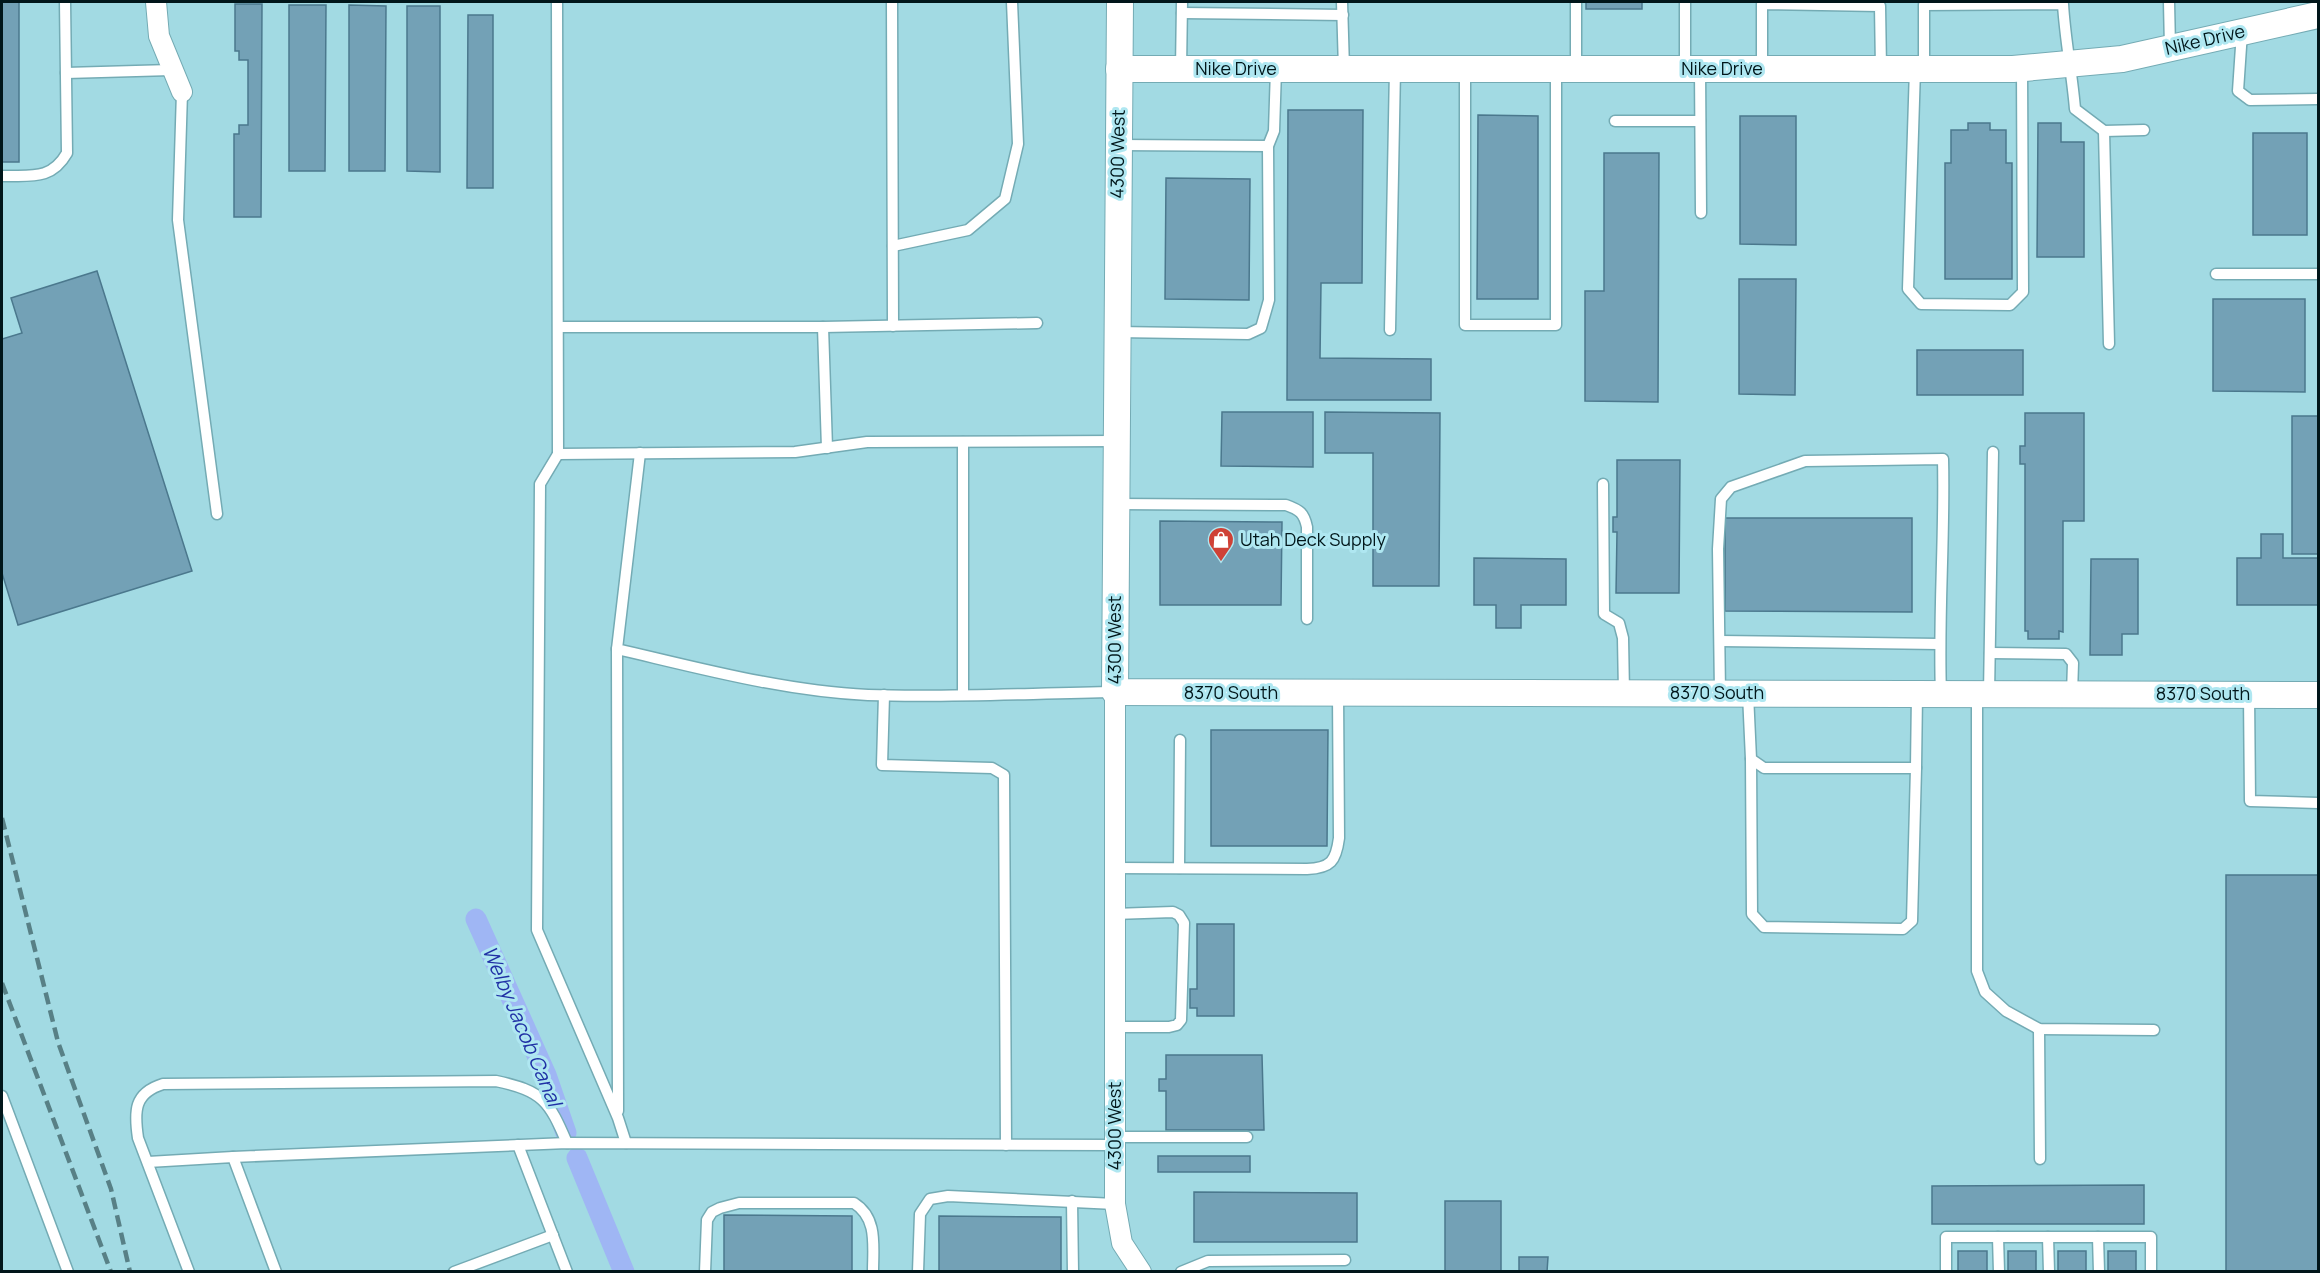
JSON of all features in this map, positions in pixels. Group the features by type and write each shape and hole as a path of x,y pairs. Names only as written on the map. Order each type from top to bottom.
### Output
{"street":[{"path":"156,2 159,36 171,70 183,92"},
{"name":"4300 West","path":"1119,2 1114,1204 1122,1243 1141,1272"},
{"name":"Nike Drive","path":"1119,69 2022,68 2122,59 2319,15"},
{"name":"8370 South","path":"1115,692 2319,695"}],"lane":[{"path":"2,176 46,174 59,167 67,153 65,2"},
{"path":"557,2 558,454 540,484 537,930 618,1118 626,1143"},
{"path":"892,2 893,326"},
{"path":"893,246 968,230 1005,199 1018,144 1012,2"},
{"path":"1342,2 1344,69"},
{"path":"1465,69 1465,325 1556,325 1566,69 1576,2"},
{"path":"1685,2 1692,69 1701,121 1701,213"},
{"path":"2169,2 2170,48"},
{"path":"2022,68 2023,292 2010,305 1921,304 1908,289 1923,4 2064,3 2065,40 2072,62 2075,109 2104,131 2144,130"},
{"path":"1762,69 1762,4 1880,6 1881,69"},
{"path":"1181,69 1182,7 1342,15"},
{"path":"2242,32 2238,91 2250,100 2319,99"},
{"path":"1117,332 1248,334 1261,328 1269,300 1268,146 1274,131 1276,69"},
{"path":"1390,330 1395,69"},
{"path":"66,73 171,70"},
{"path":"183,92 178,220 217,514"},
{"path":"1615,121 1701,121"},
{"path":"2104,131 2109,344"},
{"path":"1118,145 1268,146"},
{"path":"2216,274 2319,274"},
{"path":"559,327 823,327 1037,323"},
{"path":"823,327 827,448"},
{"path":"558,454 795,452 867,442 1116,441"},
{"path":"963,442 963,694"},
{"path":"1993,452 1990,653 1983,694 1977,971 1985,992 2006,1011 2039,1029 2154,1030"},
{"path":"618,1118 617,649 640,453"},
{"path":"1720,693 1718,549 1721,499 1731,487 1805,461 1943,459 1944,516 1939,644 1916,768 1912,921 1903,929 1764,927 1752,914 1751,759 1748,693"},
{"path":"1603,484 1604,614 1619,623 1623,638 1624,693"},
{"path":"1116,504 1296,508 1304,514 1307,527 1307,619"},
{"path":"1720,641 1939,644"},
{"path":"617,649 718,673 813,690 884,695 1115,692"},
{"path":"1990,653 2066,654 2073,663 2072,694"},
{"path":"1114,868 1307,869 1323,868 1330,863 1337,853 1339,838 1338,693"},
{"path":"2249,694 2250,801 2319,803"},
{"path":"884,695 882,765 992,768 1004,775 1006,1145"},
{"path":"1179,868 1180,740"},
{"path":"1751,759 1764,768 1916,768"},
{"path":"1114,914 1173,912 1179,915 1184,923 1181,1020 1177,1025 1169,1027 1114,1027"},
{"path":"2039,1029 2040,1159"},
{"path":"189,1272 138,1138 135,1117 140,1100 150,1088 163,1084 496,1081 533,1091 553,1109 567,1143"},
{"path":"2,1096 68,1272"},
{"path":"148,1162 567,1143 1006,1145 1247,1137"},
{"path":"518,1145 567,1272"},
{"path":"233,1157 276,1272"},
{"path":"918,1272 920,1214 923,1206 930,1199 948,1196 1114,1204"},
{"path":"1072,1201 1073,1272"},
{"path":"705,1272 707,1220 712,1212 739,1203 854,1203 864,1209 870,1218 873,1233 873,1272"},
{"path":"454,1272 553,1234"},
{"path":"1946,1272 1946,1237 2151,1237 2151,1272"},
{"path":"1998,1237 1999,1272"},
{"path":"2048,1237 2049,1272"},
{"path":"2098,1237 2098,1272"},
{"path":"1181,1272 1208,1261 1345,1260"}],"building":[{"path":"2,2 19,2 19,162 2,162"},
{"path":"1586,2 1642,2 1642,9 1586,9"},
{"path":"235,4 262,4 261,217 234,217 234,134 239,134 239,125 248,125 248,60 239,60 239,51 235,51"},
{"path":"289,5 326,5 325,171 289,171"},
{"path":"349,5 386,6 385,171 349,171"},
{"path":"407,6 440,6 440,172 407,171"},
{"path":"468,15 493,15 493,188 467,188"},
{"path":"1288,110 1363,110 1362,283 1321,283 1320,358 1431,359 1431,400 1287,400"},
{"path":"1478,115 1538,116 1538,299 1477,299"},
{"path":"1740,116 1796,116 1796,245 1740,244"},
{"path":"1968,123 1990,123 1990,130 2006,130 2006,163 2012,163 2012,279 1945,279 1945,163 1951,163 1951,130 1968,130"},
{"path":"2038,123 2061,123 2061,142 2084,142 2084,257 2037,257"},
{"path":"2253,133 2307,133 2307,235 2253,235"},
{"path":"1604,153 1659,153 1658,402 1585,401 1585,291 1604,291"},
{"path":"1166,178 1250,179 1249,300 1165,299"},
{"path":"97,271 192,571 18,625 2,573 2,339 22,333 11,298"},
{"path":"1739,279 1796,279 1795,395 1739,394"},
{"path":"2213,299 2305,299 2305,392 2213,391"},
{"path":"1917,350 2023,350 2023,395 1917,395"},
{"path":"1222,412 1313,412 1313,467 1221,466"},
{"path":"1325,412 1440,413 1439,586 1373,586 1373,453 1325,453"},
{"path":"2025,413 2084,413 2084,521 2063,521 2063,632 2059,631 2059,639 2028,639 2028,631 2025,631 2025,464 2020,464 2020,446 2025,446"},
{"path":"2292,416 2318,416 2318,554 2292,554"},
{"path":"1617,460 1680,460 1679,593 1616,593 1617,532 1613,532 1613,517 1617,517"},
{"path":"1725,518 1912,518 1912,612 1725,611"},
{"name":"Utah Deck Supply","path":"1160,521 1282,522 1281,605 1160,605"},
{"path":"2261,534 2283,534 2283,558 2318,558 2318,605 2237,605 2237,558 2261,558"},
{"path":"1474,558 1566,559 1566,605 1521,605 1521,628 1496,628 1496,605 1474,605"},
{"path":"2091,559 2138,559 2138,634 2122,634 2122,655 2090,655"},
{"path":"1211,730 1328,730 1327,846 1211,846"},
{"path":"2226,875 2318,875 2318,1272 2226,1272"},
{"path":"1197,924 1234,924 1234,1016 1197,1016 1197,1008 1190,1008 1190,989 1197,989"},
{"path":"1166,1055 1262,1055 1264,1130 1166,1130 1166,1091 1159,1091 1159,1079 1166,1079"},
{"path":"1158,1156 1250,1156 1250,1172 1158,1172"},
{"path":"2144,1185 2144,1224 1932,1224 1932,1186"},
{"path":"1194,1192 1357,1193 1357,1242 1194,1242"},
{"path":"1445,1201 1501,1201 1501,1272 1445,1272"},
{"path":"724,1215 852,1216 852,1272 724,1272"},
{"path":"939,1216 1061,1217 1061,1272 939,1272"},
{"path":"1958,1251 1987,1251 1987,1272 1958,1272"},
{"path":"2008,1251 2036,1251 2036,1272 2008,1272"},
{"path":"2058,1251 2086,1251 2086,1272 2058,1272"},
{"path":"2108,1251 2136,1251 2136,1272 2108,1272"},
{"path":"1519,1257 1548,1257 1547,1272 1519,1272"}],"waterway":[{"name":"Welby Jacob Canal","path":"476,919 546,1075 566,1133"},
{"name":"Welby Jacob Canal","path":"577,1158 624,1272"}],"railway":[{"path":"2,818 58,1042 111,1189 130,1272"},
{"path":"2,983 111,1272"}],"place":[{"name":"Utah Deck Supply","path":"1221,563"}]}
